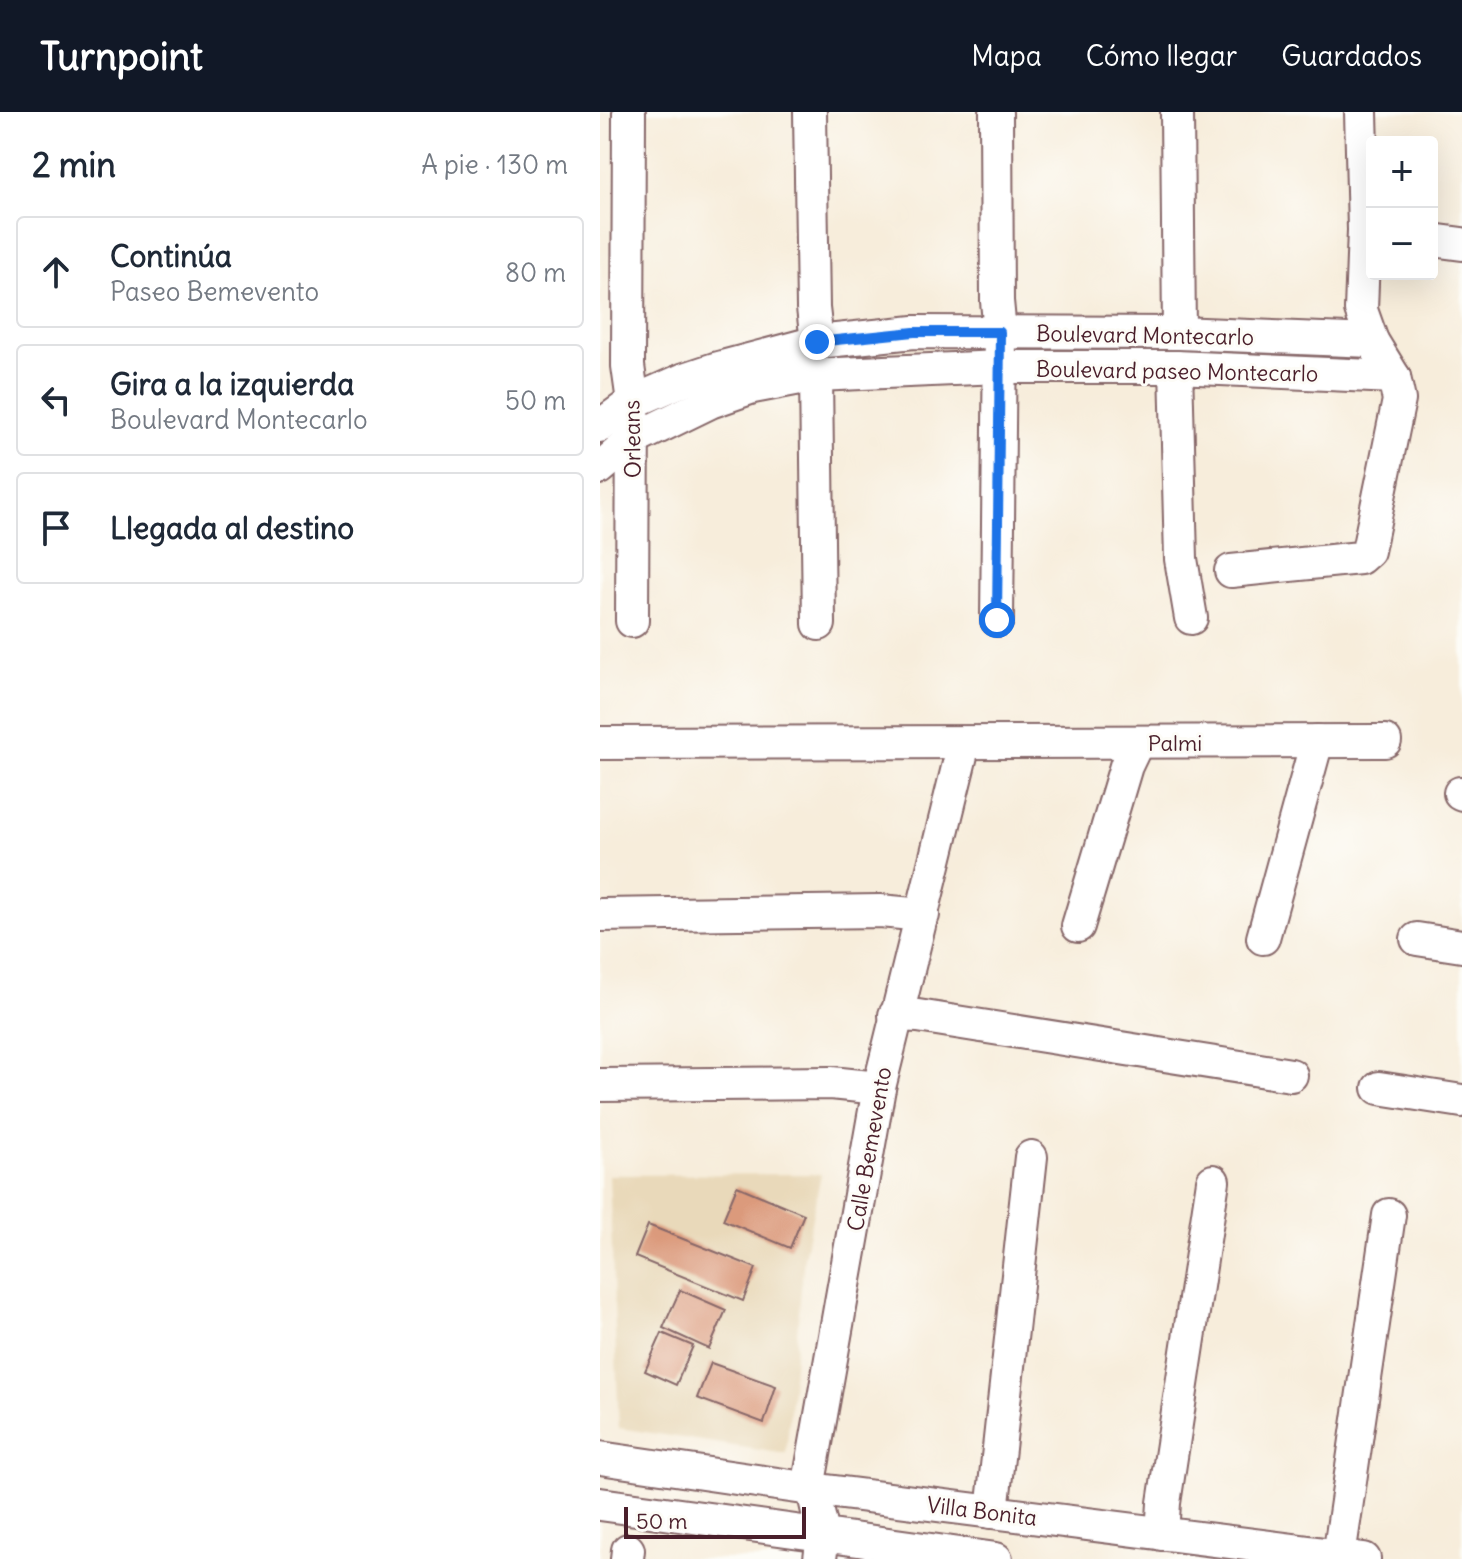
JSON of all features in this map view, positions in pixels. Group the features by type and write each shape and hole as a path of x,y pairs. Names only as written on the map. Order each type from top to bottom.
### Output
{"street":[{"name":"Orleans","path":"629,112 628,366 634,439 632,621"},
{"path":"810,112 813,308 817,342"},
{"path":"996,112 997,301 1000,332 997,620"},
{"path":"1177,112 1179,333"},
{"path":"1361,112 1367,208"},
{"path":"1438,241 1462,244"},
{"path":"1231,571 1360,558 1366,554 1399,400 1394,377 1372,341 1361,310 1366,253"},
{"name":"Boulevard Montecarlo","path":"600,426 633,402 715,369 817,342 914,332 1179,333 1372,341"},
{"name":"Boulevard paseo Montecarlo","path":"600,468 634,439 710,402 753,387 816,375 1000,367 1176,367 1394,377"},
{"path":"1176,367 1181,559 1191,618"},
{"path":"816,375 819,624"},
{"path":"1263,938 1317,741"},
{"name":"Palmi","path":"600,743 1385,741"},
{"name":"Calle Bemevento","path":"821,1547 811,1489 813,1462 879,1088 964,743"},
{"path":"1078,926 1126,766 1137,743"},
{"path":"600,915 880,911 923,915"},
{"path":"1417,939 1462,946"},
{"path":"895,1015 918,1016 1291,1075"},
{"path":"600,1085 831,1083 879,1088"},
{"path":"1379,1088 1462,1101"},
{"path":"992,1512 1031,1157"},
{"path":"1162,1534 1164,1503 1213,1181"},
{"path":"1352,1557 1389,1215"},
{"name":"Villa Bonita","path":"600,1458 811,1489 1352,1557"},
{"name":"Villa Bonita","path":"600,1504 821,1547 996,1559"}],"shaded area":[{"path":"821,1174 804,1256 786,1454 619,1428 609,1175"}],"building":[{"path":"737,1186 804,1214 790,1248 723,1220"},
{"path":"648,1225 756,1268 743,1301 635,1257"},
{"path":"680,1290 726,1310 709,1349 663,1328"},
{"path":"662,1333 693,1346 676,1385 645,1371"},
{"path":"711,1363 776,1386 764,1423 697,1398"}],"route":[{"path":"817,342 914,332 1000,332 997,620"}]}
